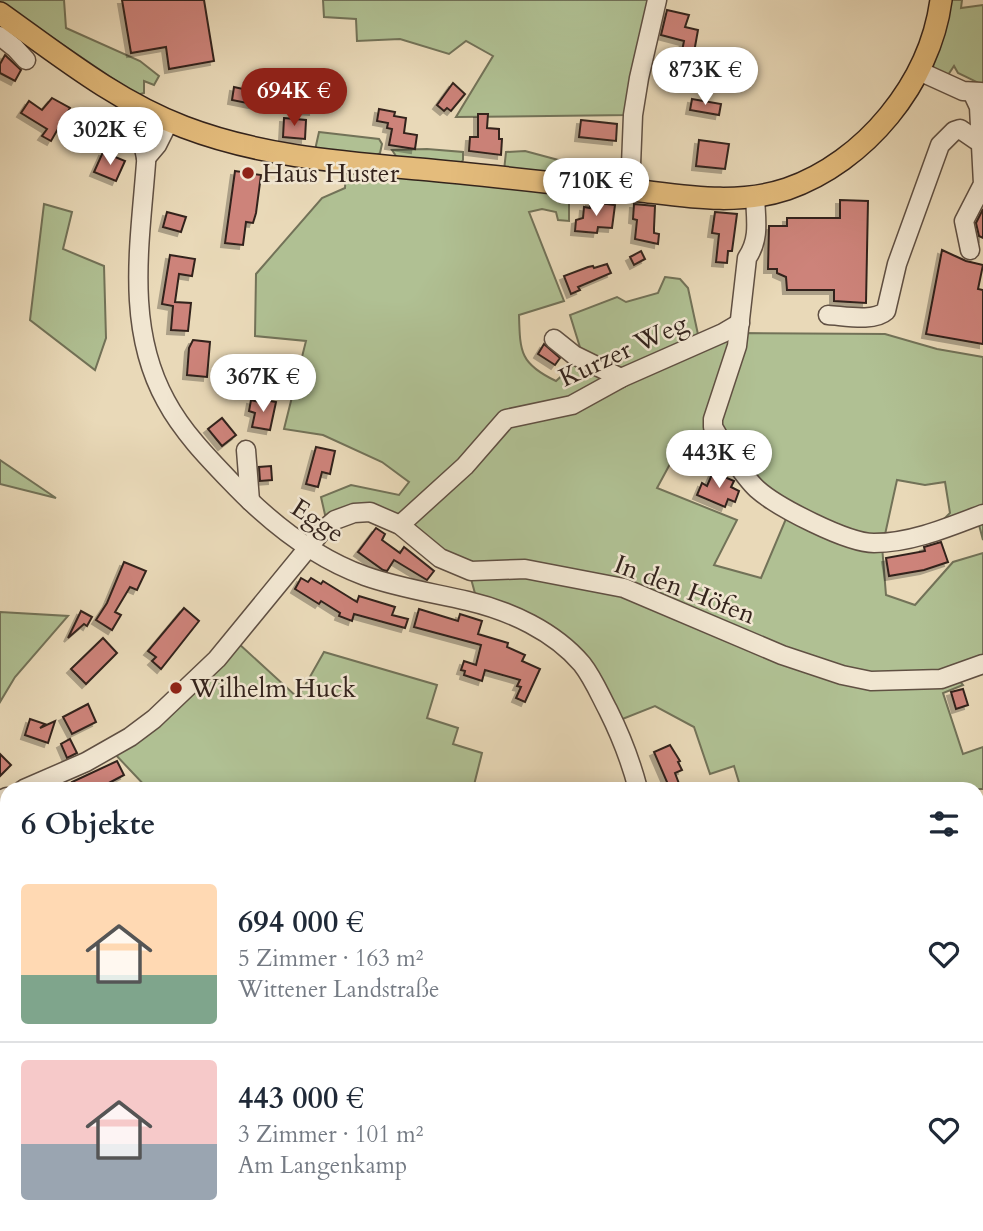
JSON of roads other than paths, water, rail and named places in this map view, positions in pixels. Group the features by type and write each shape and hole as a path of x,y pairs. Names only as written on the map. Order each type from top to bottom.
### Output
{"main road":[{"path":"0,13 84,74 146,110 169,121 240,145 286,155 697,198 755,197 785,189 827,171 864,142 895,107 919,71 930,43 941,0"}],"street":[{"path":"629,190 639,78 657,0"},
{"path":"0,36 26,61"},
{"path":"919,71 963,91 977,92 983,184 964,221 970,250"},
{"name":"Egge","path":"146,110 143,145 146,158 138,235 137,291 149,357 163,397 171,409 218,468 250,501 279,528 307,547 371,578 498,610 527,622 557,641 583,665 598,690 625,746 636,782"},
{"name":"Egge","path":"146,158 157,145 169,121"},
{"path":"828,315 874,317 886,311 897,264 940,145 954,131 960,129 976,140"},
{"path":"755,197 757,237 747,258 737,346 713,419 713,427 754,487 793,513 840,534 870,543 891,542 931,532 983,514"},
{"path":"754,248 757,256 756,296"},
{"name":"Kurzer Weg","path":"400,525 466,466 506,419 572,405 621,378 740,323"},
{"path":"554,339 574,355 621,378"},
{"path":"246,450 250,501"},
{"name":"In den Höfen","path":"40,782 86,762 155,719 217,659 307,547 335,520 354,513 370,512 400,525 440,558 471,571 525,569 624,588 782,655 842,675 871,681 941,678 983,664"}],"place":[{"name":"Haus Huster","path":"248,173"},
{"name":"Wilhelm Huck","path":"176,688"}]}
